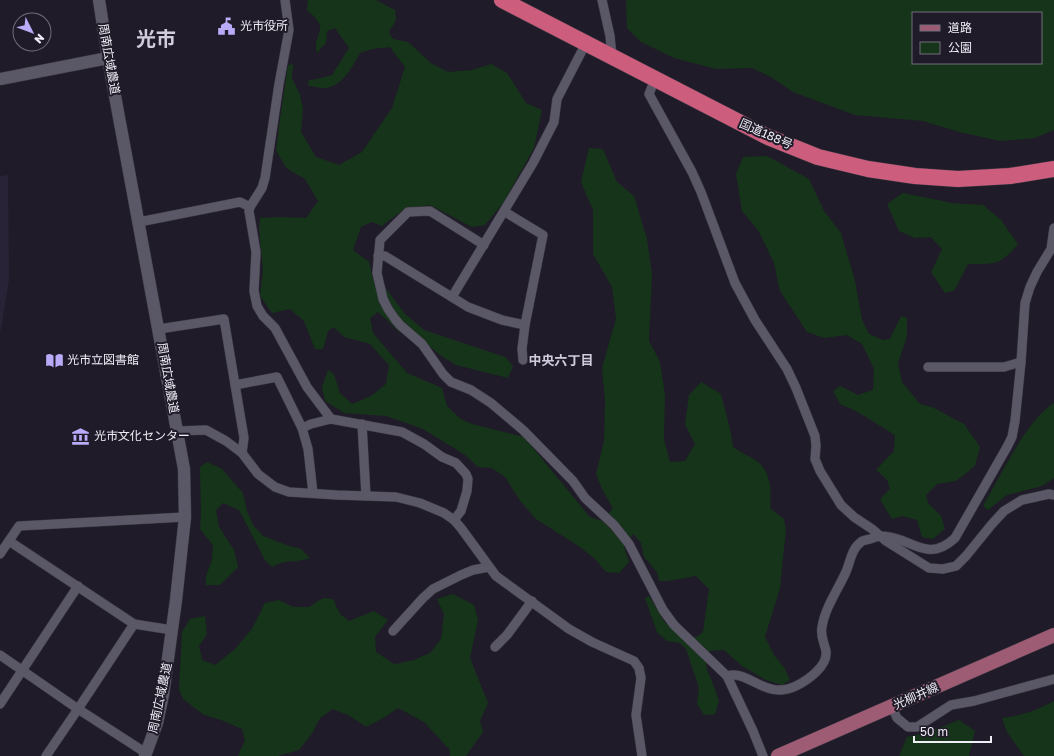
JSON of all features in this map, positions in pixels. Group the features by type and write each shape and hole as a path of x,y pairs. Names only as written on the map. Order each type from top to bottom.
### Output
{"highway":[{"name":"国道188号","path":"502,0 768,137 818,157 868,169 915,176 958,178 1010,176 1054,168"}],"main road":[{"name":"光柳井線","path":"778,756 1054,635"}],"street":[{"name":"周南広域農道","path":"99,0 108,58 140,222 184,469 185,517 172,630 163,695 157,723 146,754"},
{"path":"285,0 289,30 279,84 265,178 262,188 250,207 256,252 254,291 257,306 263,316 275,328 306,387 331,419"},
{"path":"602,0 610,36 612,56"},
{"path":"452,297 505,212 533,163 554,122 557,99 586,43"},
{"path":"0,79 108,58"},
{"path":"655,79 649,94 692,172 735,283 754,320 787,369 796,388 815,436 815,459 820,471 841,505 854,517 886,541 929,568 942,569 956,566 1004,511 1022,500 1052,493"},
{"path":"1054,168 1054,178"},
{"path":"140,222 240,202 250,207"},
{"path":"484,245 430,211 408,212 380,240 377,273 383,299 388,309 400,325 422,344 443,374 452,382 471,390 491,403 523,430 573,481 585,498 614,525 629,544 663,610 674,625 727,676 753,730 763,756"},
{"path":"505,212 543,235 524,325 522,349 523,360"},
{"path":"727,676 732,674 740,675 770,690 781,690 795,686 817,670 823,662 826,654 821,636 821,628 825,616 854,551 861,542 880,536 890,537 931,550 940,548 955,538 1012,437 1021,362 1025,303 1037,272 1051,249 1054,228"},
{"path":"378,256 385,256 468,307 502,320 524,325"},
{"path":"159,329 224,318 244,438 242,453"},
{"path":"928,367 1004,367 1021,362"},
{"path":"236,385 277,377 302,428 308,449 313,493"},
{"path":"302,428 331,419 402,432 456,463 466,474 468,479 467,491 461,511 454,520"},
{"path":"362,424 366,496"},
{"path":"178,431 206,430 226,440 242,453 258,474 275,487 288,492 396,497 420,503 454,520 496,576 569,629 592,642 634,661 639,668 641,678 636,715 642,756"},
{"path":"0,554 19,526 185,517"},
{"path":"9,541 134,624 172,630"},
{"path":"392,631 433,589 461,575 474,570 489,567"},
{"path":"0,704 78,586"},
{"path":"495,647 508,635 532,601"},
{"path":"46,756 134,624"},
{"path":"0,655 146,754"},
{"path":"892,707 897,718 908,727 917,727 951,705 974,701 1054,679"}],"shaded area":[{"path":"8,175 9,280 0,334 0,176"}],"green space":[{"path":"308,0 376,0 395,10 396,20 389,32 393,39 408,42 432,64 448,72 472,70 491,64 507,73 526,103 542,110 534,148 503,203 485,225 472,227 430,205 404,209 382,226 372,222 361,227 353,250 369,262 373,279 384,286 405,314 424,330 505,357 513,366 508,378 456,365 440,355 422,340 399,332 378,312 370,318 373,333 407,373 442,388 447,406 461,419 472,424 524,437 590,517 602,521 613,508 603,491 596,474 604,441 605,402 602,368 616,319 612,287 593,254 593,210 581,182 589,148 603,149 617,182 634,196 647,239 652,274 649,341 660,362 665,395 664,440 670,462 685,461 695,444 685,424 689,395 701,382 721,394 733,447 754,459 764,469 770,485 770,508 784,519 786,531 780,588 765,637 774,655 785,669 790,680 782,685 766,680 742,666 724,650 710,651 706,667 719,701 715,714 704,715 697,704 699,688 686,649 680,643 667,641 657,632 645,598 649,596 665,623 681,635 697,637 703,632 709,589 696,576 668,581 659,581 657,572 644,557 641,543 633,534 624,547 629,562 619,573 606,572 595,559 580,547 536,519 521,502 505,477 492,468 478,467 465,455 423,429 386,416 344,413 325,401 322,387 328,370 334,374 340,393 352,404 371,396 386,384 389,365 370,344 344,337 334,327 328,331 323,349 315,349 304,321 290,309 272,313 260,296 263,270 259,229 260,218 306,218 318,201 305,179 286,168 276,150 288,65 293,64 292,78 300,95 303,109 301,132 316,157 339,165 362,152 392,108 405,67 390,47 372,49 360,53 343,79 333,86 325,88 308,86 309,80 332,75 349,48 335,28 327,31 326,43 317,53 316,46 320,28 315,17 307,10"},
{"path":"626,0 1054,0 1054,130 1035,138 1000,141 959,132 923,121 855,115 793,92 771,77 752,68 716,69 674,58 641,42 627,28"},
{"path":"767,156 809,179 824,211 841,233 855,281 862,320 869,334 883,340 890,339 901,316 907,318 907,336 898,363 902,382 920,404 932,407 964,424 980,447 975,466 956,481 937,484 926,495 928,503 941,516 945,529 933,539 922,537 917,520 903,516 892,519 880,499 890,489 887,480 876,470 894,451 895,435 856,411 840,404 833,391 840,386 858,395 873,390 874,369 862,344 847,335 824,338 807,332 780,291 774,263 758,230 742,211 736,174 743,157"},
{"path":"903,193 952,203 983,205 1001,220 1018,244 1006,256 996,262 985,264 968,264 954,291 945,293 931,272 942,249 931,237 915,238 899,231 887,204"},
{"path":"1054,403 1054,478 1042,486 1007,495 988,510 983,506 1024,435 1044,411"},
{"path":"207,462 222,469 243,493 247,511 253,525 263,536 301,549 310,558 281,563 272,567 265,560 239,510 223,503 216,510 219,527 234,550 238,567 220,585 206,585 206,576 212,560 213,545 200,529 200,467"},
{"path":"453,594 474,605 478,620 470,658 488,703 480,721 483,732 466,756 450,756 450,750 424,722 398,708 366,727 350,716 333,709 320,718 311,735 299,750 278,756 238,756 245,740 242,729 204,715 183,699 179,689 182,632 190,619 205,616 207,634 199,646 202,660 215,665 234,650 252,629 265,603 279,600 293,607 309,607 323,598 333,599 340,614 349,621 374,611 388,620 375,637 376,652 394,664 414,660 430,653 441,639 444,614 437,599"},
{"path":"1054,701 1054,756 1024,756 1007,732 1002,718 1029,712"},
{"path":"959,720 975,731 969,756 899,756 907,737 932,731"}],"place":[{"name":"光市役所","path":"227,26"},
{"name":"光市立図書館","path":"54,360"},
{"name":"光市文化センター","path":"81,436"}],"district":[{"name":"光市","path":"156,39"},
{"name":"中央六丁目","path":"561,360"}]}
